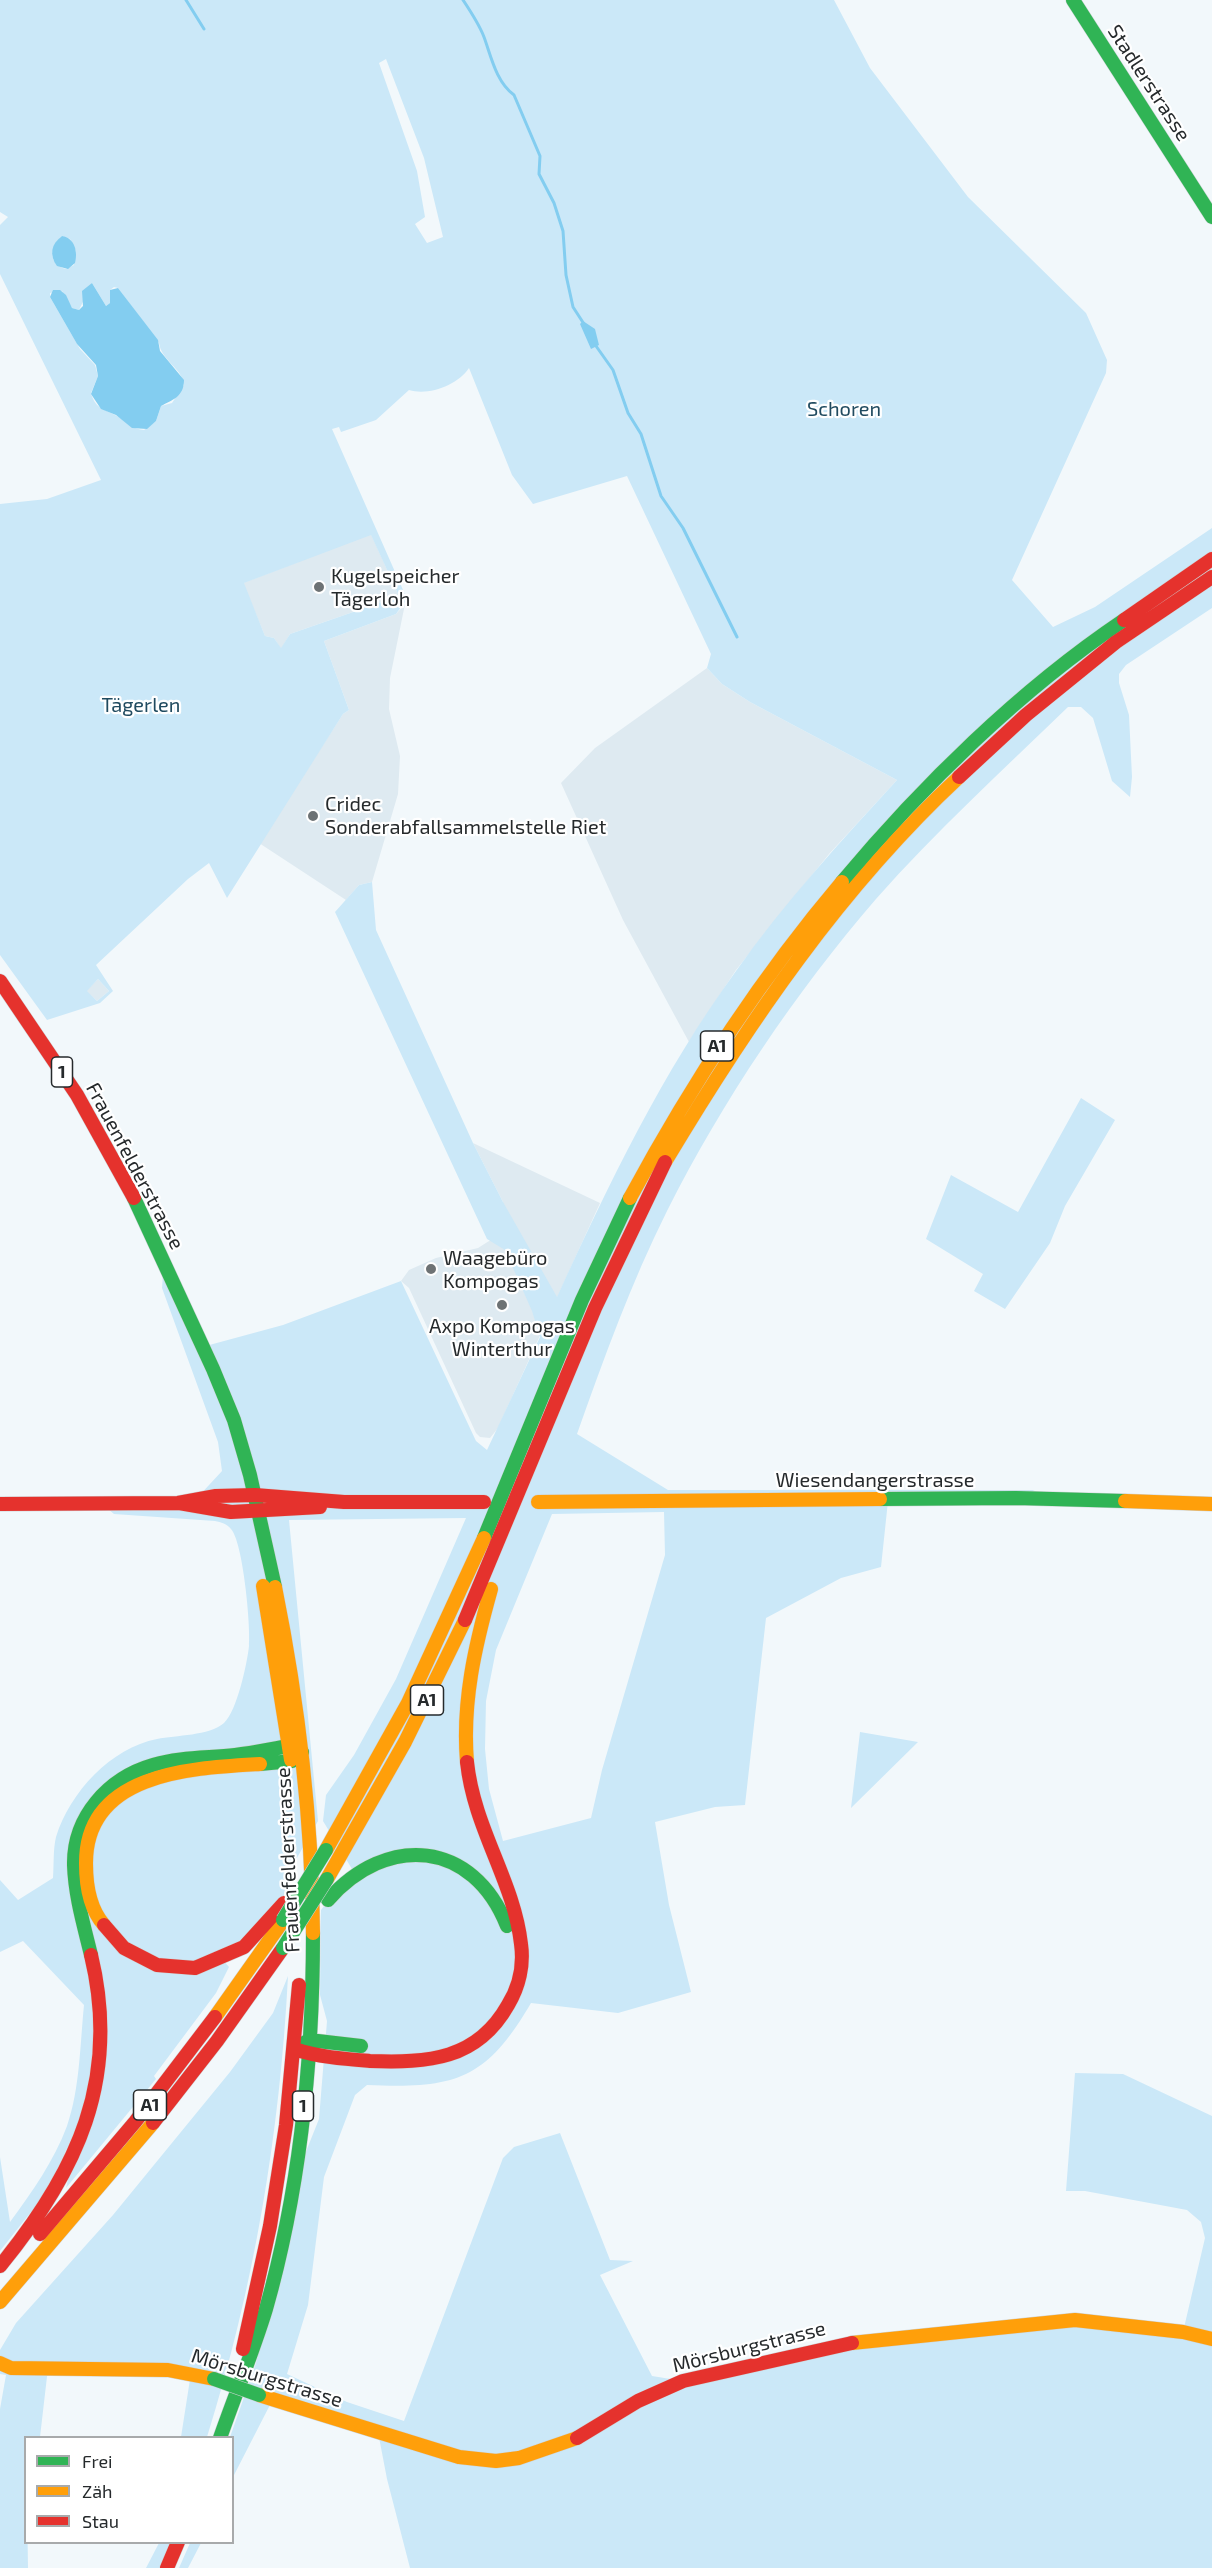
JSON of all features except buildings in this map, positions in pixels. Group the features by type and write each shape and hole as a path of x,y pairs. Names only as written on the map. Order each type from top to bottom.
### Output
{"main road":[{"name":"Stadlerstrasse","path":"1072,0 1212,216"},
{"name":"A1","path":"0,2278 100,2165 217,2018 284,1920 326,1850 406,1708 457,1600 568,1334 618,1223 677,1111 732,1023 786,948 841,879 898,816 960,754 1085,648 1212,559"},
{"name":"A1","path":"0,2302 116,2171 241,2010 327,1879 416,1721 465,1621 512,1513 585,1333 646,1200 703,1098 789,969 875,863 977,759 1095,658 1212,577"},
{"name":"Frauenfelderstrasse","path":"0,981 72,1087 112,1158 137,1204 201,1347 202,1370 249,1495 293,1676 301,1906 294,2049 277,2181 244,2344 240,2378"},
{"path":"0,1504 178,1503 197,1498 249,1495 333,1499 344,1502 484,1502"},
{"name":"Wiesendangerstrasse","path":"538,1502 1028,1498 1212,1504"},
{"path":"178,1503 195,1509 253,1512 331,1506 344,1502"},
{"name":"Frauenfelderstrasse","path":"253,1512 289,1746"},
{"path":"294,2049 308,2055 414,2062 449,2055 472,2045 494,2026 507,2008 517,1987 522,1958 519,1926 474,1805 465,1732 472,1663 512,1513"},
{"path":"0,2266 32,2226 64,2175 81,2142 96,2094 101,2054 99,1995 77,1902 73,1871 76,1847 87,1817 112,1787 148,1767 289,1746 297,1756"},
{"path":"297,1756 181,1773 141,1782 120,1795 104,1812 90,1836 85,1861 89,1900 103,1929 131,1954 163,1966 195,1968 223,1960 251,1940 326,1850"},
{"name":"Frauenfelderstrasse","path":"221,2436 263,2319 282,2243 298,2153 309,2040 312,1890 297,1756"},
{"path":"241,2010 283,1964 328,1900 359,1871 381,1860 414,1854 444,1859 477,1878 499,1905 510,1938 510,1968 500,1997 489,2014 472,2030 450,2043 433,2048 406,2049 309,2040 294,2049"},
{"name":"Mörsburgstrasse","path":"0,2363 18,2368 168,2370 213,2379 459,2457 496,2461 519,2458 575,2440 638,2401 683,2381 827,2347 893,2337 1075,2320 1183,2332 1212,2339"},
{"path":"167,2568 177,2544"}],"shaded area":[{"path":"371,534 399,596 290,634 281,649 274,638 265,636 243,583"},
{"path":"405,604 390,678 389,709 400,756 398,794 372,882 359,885 346,900 259,843 343,714 349,710 324,641 396,614"},
{"path":"707,668 722,684 750,702 897,780 829,854 736,970 689,1042 623,920 561,783 595,748"},
{"path":"98,979 109,991 97,1001 86,991"},
{"path":"473,1143 600,1203 498,1428 490,1438 480,1437 476,1433 409,1288 401,1281 409,1270 436,1258 478,1248 497,1236 503,1202"}],"green space":[{"path":"0,0 834,0 870,68 968,197 1086,313 1107,360 1106,373 1012,580 1053,627 1095,607 1212,528 1212,608 1126,665 1119,674 1119,683 1129,715 1132,777 1130,797 1112,781 1093,718 1081,707 1068,707 946,825 876,899 817,972 762,1049 736,1088 689,1170 654,1238 630,1293 577,1434 668,1490 1035,1490 1016,1498 888,1501 881,1567 841,1578 766,1618 745,1805 715,1807 655,1822 669,1905 691,1992 618,2013 531,2003 499,2049 483,2064 465,2074 446,2081 423,2085 367,2085 355,2095 324,2177 308,2305 287,2374 347,2402 404,2421 503,2158 514,2147 560,2133 610,2260 633,2261 600,2275 652,2376 683,2381 764,2361 1075,2320 1183,2332 1205,2238 1201,2222 1187,2210 1085,2191 1066,2191 1075,2073 1123,2074 1212,2116 1212,2568 410,2568 387,2479 378,2432 273,2399 234,2475 234,2436 230,2436 256,2363 305,2154 319,2119 327,2021 320,1995 321,1910 352,1869 323,1821 326,1795 354,1755 396,1679 466,1518 289,1520 318,1821 286,1877 284,1903 223,1960 229,1967 216,1993 154,2076 156,2079 66,2188 84,2112 46,2193 0,2251 0,2157 10,2222 49,2164 67,2126 77,2082 84,2005 23,1941 0,1952 0,1880 18,1900 53,1878 55,1842 62,1820 82,1789 109,1762 140,1744 157,1739 201,1733 224,1723 237,1698 248,1654 245,1585 239,1550 231,1529 215,1521 114,1514 108,1509 197,1498 222,1471 218,1442 162,1288 164,1262 202,1347 283,1325 401,1281 476,1441 487,1450 540,1337 532,1311 505,1250 487,1239 335,912 359,885 372,882 376,930 473,1143 503,1202 557,1297 638,1129 709,1009 754,946 793,897 897,780 750,702 722,684 707,668 711,654 627,476 533,504 512,475 469,368 458,379 442,388 425,391 409,390 376,420 341,432 339,427 332,429 407,599 396,614 324,641 349,710 343,714 227,898 209,863 188,879 96,965 113,991 100,1003 47,1020 0,955 0,504 47,499 101,480 0,274 0,225 8,217 0,212","holes":["386,59 424,158 443,237 427,243 415,224 425,217 417,171 379,63","62,236 70,239 76,251 74,265 66,269 60,267 53,259 53,250","92,283 106,306 110,303 110,290 114,287 118,288 183,379 184,385 172,403 161,406 156,421 144,430 132,426 95,402 91,393 98,376 95,365 80,349 50,297 50,293 62,291 72,308 79,310","371,535 399,596 290,634 281,648 274,638 265,636 244,583","98,979 109,991 97,1001 87,991","664,1512 665,1555 602,1770 591,1818 503,1841 489,1789 485,1749 486,1701 496,1650 552,1514"]},
{"path":"1081,1098 1115,1120 1065,1206 1050,1243 1005,1309 974,1291 983,1274 926,1239 951,1175 1018,1212"},
{"path":"860,1732 918,1742 851,1808"},
{"path":"288,1976 279,2093 262,2209 238,2324 207,2436 181,2436 191,2373 48,2368 40,2436 24,2436 24,2544 28,2544 28,2568 0,2568 0,2409 6,2375 0,2374 0,2350 16,2323 113,2215 230,2072 273,2013"},
{"path":"158,2544 170,2544 160,2568 146,2568"},
{"path":"190,2544 200,2544 188,2568 179,2568"}],"water":[{"path":"62,236 73,243 76,250 75,263 68,269 57,266 52,254 53,246"},
{"path":"92,283 106,306 110,303 110,290 118,288 158,340 160,351 184,380 180,394 161,406 156,421 147,429 132,428 116,415 101,409 91,394 98,376 96,365 77,344 50,297 53,290 60,290 66,295 72,308 79,310 83,306 82,291"},
{"path":"583,321 595,329 599,345 591,349 580,324"}],"waterway":[{"path":"186,0 204,29"},
{"path":"463,0 482,32 498,76 514,95 540,156 539,174 554,203 563,231 566,275 573,307 584,324"},
{"path":"596,346 613,370 628,413 641,434 661,496 683,528 737,637"}],"traffic: fast":[{"path":"1073,0 1212,217"},
{"path":"842,882 905,810 974,741 1047,677 1124,620"},
{"path":"134,1198 234,1420 250,1475 275,1587"},
{"path":"484,1538 582,1300 630,1198"},
{"path":"880,1499 1016,1498 1125,1501"},
{"path":"91,1955 78,1899 74,1865 75,1847 80,1831 96,1802 122,1779 163,1762 242,1754 289,1746 302,1752 292,1761 260,1764"},
{"path":"283,1920 326,1850"},
{"path":"328,1900 351,1878 376,1864 402,1856 427,1856 451,1862 473,1876 492,1897 507,1926"},
{"path":"283,1948 327,1879"},
{"path":"221,2436 266,2309 288,2216 303,2122 311,2028 313,1933"},
{"path":"294,2049 309,2040 361,2046"},
{"path":"214,2379 259,2395"}],"traffic: slow":[{"path":"665,1162 729,1059 798,959 875,864 959,777"},
{"path":"630,1198 677,1115 728,1034 782,957 842,882"},
{"path":"538,1502 880,1499"},
{"path":"1125,1501 1212,1504"},
{"path":"326,1850 408,1703 484,1538"},
{"path":"263,1586 291,1760"},
{"path":"275,1587 297,1716 307,1803 313,1933"},
{"path":"467,1762 466,1718 471,1674 491,1589"},
{"path":"327,1879 405,1742 465,1620"},
{"path":"104,1925 95,1912 90,1896 86,1864 90,1833 103,1810 123,1793 148,1781 175,1773 204,1768 260,1764"},
{"path":"215,2017 280,1925"},
{"path":"0,2302 153,2123"},
{"path":"852,2343 1075,2320 1183,2332 1212,2339"},
{"path":"0,2363 11,2368 168,2370 214,2379"},
{"path":"259,2395 459,2457 496,2461 519,2458 577,2438"}],"traffic: jam":[{"path":"1124,620 1212,559"},
{"path":"959,777 1026,715 1116,642 1212,577"},
{"path":"0,981 77,1095 134,1198"},
{"path":"465,1620 595,1308 665,1162"},
{"path":"0,1504 178,1503 216,1496 255,1495 344,1502 484,1502"},
{"path":"179,1503 231,1512 320,1507"},
{"path":"294,2049 322,2056 370,2061 431,2059 466,2047 482,2037 496,2023 508,2005 520,1976 521,1944 511,1898 477,1810 467,1762"},
{"path":"104,1925 124,1948 157,1965 195,1968 244,1947 284,1903"},
{"path":"153,2123 217,2041 283,1948"},
{"path":"0,2266 51,2195 71,2159 86,2122 96,2083 100,2043 99,2000 91,1955"},
{"path":"243,2349 270,2226 286,2125 299,1985"},
{"path":"40,2234 135,2122 215,2017"},
{"path":"577,2438 638,2401 683,2381 852,2343"},
{"path":"167,2568 177,2544"}],"place":[{"name":"Kugelspeicher Tägerloh","path":"319,587"},
{"name":"Cridec Sonderabfallsammelstelle Riet","path":"313,816"},
{"name":"Waagebüro Kompogas","path":"431,1269"},
{"name":"Axpo Kompogas Winterthur","path":"502,1305"}],"park label":[{"name":"Schoren","path":"844,409"},
{"name":"Tägerlen","path":"141,705"}]}
